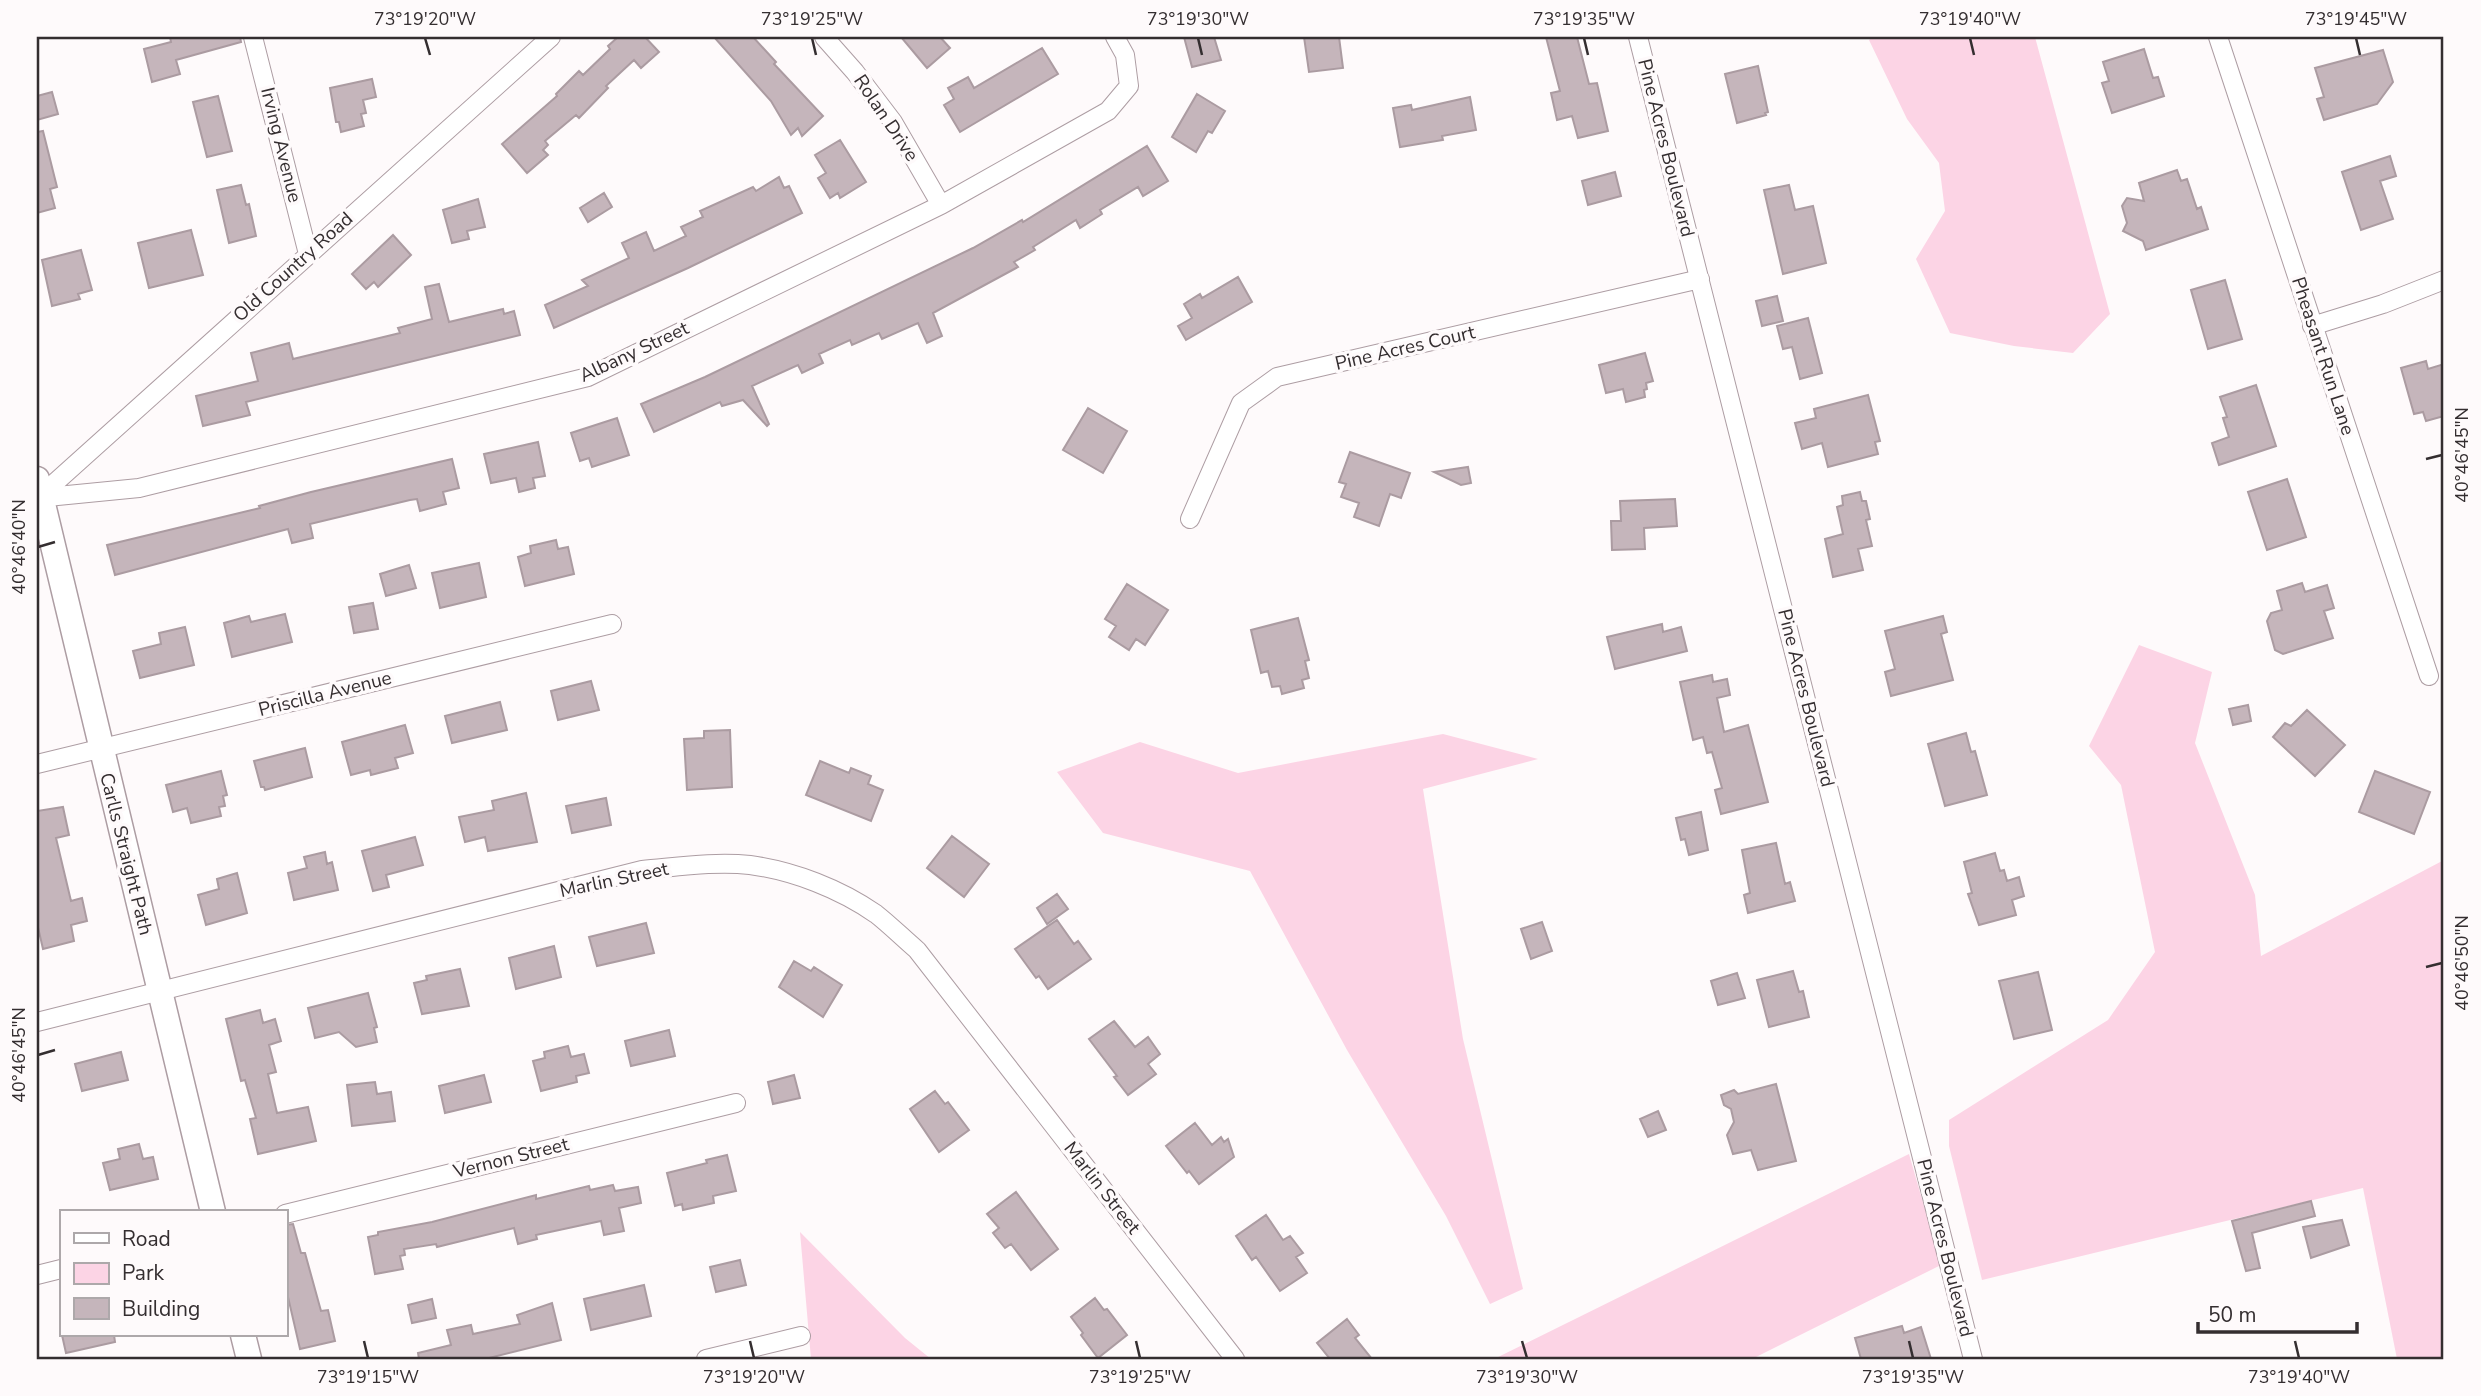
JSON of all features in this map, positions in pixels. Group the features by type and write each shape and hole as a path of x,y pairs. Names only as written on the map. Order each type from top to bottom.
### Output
{"street":[{"name":"Irving Avenue","path":"253,37 308,254"},
{"name":"Old Country Road","path":"38,493 551,37"},
{"name":"Rolan Drive","path":"824,37 893,122 941,205"},
{"name":"Albany Street","path":"38,493 139,488 588,377 941,205 1108,111 1129,86 1125,55 1115,37"},
{"name":"Pine Acres Boulevard","path":"1638,37 1973,1359"},
{"name":"Pheasant Run Lane","path":"2218,37 2429,676"},
{"name":"Pine Acres Court","path":"1190,519 1241,403 1277,377 1700,279"},
{"path":"2312,326 2383,304 2444,280"},
{"name":"Carlls Straight Path","path":"38,493 213,1210"},
{"name":"Priscilla Avenue","path":"37,764 612,624"},
{"name":"Marlin Street","path":"37,1022 642,870 700,864 749,865 787,873 834,890 876,914 917,950 1235,1359"},
{"name":"Vernon Street","path":"287,1214 736,1103"},
{"path":"37,1275 60,1269"},
{"path":"243,1336 248,1359"},
{"path":"706,1359 800,1336"}],"green space":[{"path":"1873,37 2035,37 2110,314 2073,353 2014,346 1950,333 1916,259 1945,211 1939,163 1907,119 1869,40"},
{"path":"2139,645 2212,672 2195,743 2255,895 2261,956 2444,860 2444,1359 2397,1359 2363,1188 1982,1280 1949,1146 1949,1120 2108,1020 2155,952 2121,785 2089,746"},
{"path":"1443,734 1538,759 1423,789 1463,1039 1523,1289 1490,1304 1446,1216 1347,1050 1250,871 1103,833 1057,772 1140,742 1238,773"},
{"path":"1909,1154 1941,1265 1752,1359 1494,1359"},
{"path":"800,1232 905,1338 931,1359 811,1359"}],"building":[{"path":"170,37 240,37 241,42 176,60 180,74 152,82 144,49 171,42"},
{"path":"618,37 645,37 659,52 641,68 634,60 606,86 608,88 579,118 576,115 545,141 548,145 543,150 548,155 527,173 502,144 557,96 579,71 583,75 610,49 608,46"},
{"path":"714,37 753,37 776,62 774,64 823,116 802,136 798,128 791,135 771,101"},
{"path":"901,37 940,37 950,48 927,68"},
{"path":"1184,37 1214,37 1221,60 1192,67"},
{"path":"1304,37 1339,37 1343,68 1309,72"},
{"path":"1546,37 1577,37 1589,84 1597,83 1608,131 1578,138 1572,116 1557,120 1551,93 1560,91"},
{"path":"1042,48 1058,74 960,132 944,105 954,99 948,88 968,77 974,88"},
{"path":"2144,49 2153,78 2158,77 2164,96 2112,113 2102,83 2109,81 2103,62"},
{"path":"2383,50 2393,82 2377,104 2324,120 2317,99 2324,97 2315,68"},
{"path":"1758,66 1768,112 1766,115 1737,123 1725,74"},
{"path":"372,79 376,97 363,100 366,113 361,114 364,126 341,132 339,122 336,122 330,88"},
{"path":"52,92 58,114 37,120 37,96"},
{"path":"1197,94 1225,111 1212,133 1208,131 1196,152 1172,137"},
{"path":"218,96 232,151 207,157 193,102"},
{"path":"1470,97 1476,130 1442,136 1443,140 1400,147 1393,108 1411,105 1412,110"},
{"path":"43,131 57,187 50,189 55,208 37,213 37,132"},
{"path":"840,140 866,182 840,198 838,193 830,198 818,178 826,173 815,155"},
{"path":"1147,146 1168,181 1143,196 1138,187 1100,210 1102,214 1080,228 1076,220 1014,262 1018,267 933,313 942,336 927,343 918,323 882,339 879,333 852,345 850,340 819,354 823,363 802,373 798,365 752,386 769,424 767,426 743,400 722,406 720,402 654,432 641,404 705,377 973,248 1022,220 1023,222"},
{"path":"2390,156 2396,176 2380,181 2393,219 2361,230 2342,172"},
{"path":"2177,170 2181,181 2187,179 2197,209 2201,207 2208,229 2146,250 2143,241 2123,231 2127,223 2122,206 2127,198 2144,201 2139,183"},
{"path":"1615,172 1621,196 1588,205 1582,181"},
{"path":"779,177 784,188 789,186 802,213 554,328 545,305 588,286 582,280 629,258 622,243 646,232 654,251 686,236 681,227 703,217 700,211 753,187 756,191"},
{"path":"241,185 246,205 249,204 256,236 229,243 217,190"},
{"path":"1789,185 1795,210 1813,206 1826,263 1783,274 1764,190"},
{"path":"604,193 612,207 588,222 580,208"},
{"path":"478,199 485,227 467,231 469,239 452,243 443,210"},
{"path":"191,230 203,275 149,288 138,243"},
{"path":"393,235 411,255 378,287 374,282 366,289 352,274"},
{"path":"81,250 92,290 78,294 80,299 52,306 42,260"},
{"path":"1238,277 1252,302 1186,340 1178,326 1192,318 1184,304 1200,294 1202,298"},
{"path":"2225,280 2242,339 2208,349 2191,290"},
{"path":"439,284 449,322 503,309 504,314 514,311 520,335 246,402 250,415 203,426 196,396 258,381 251,353 289,343 293,359 400,333 398,328 432,319 425,287"},
{"path":"1777,296 1783,321 1762,326 1756,301"},
{"path":"1808,318 1822,373 1800,379 1792,347 1783,349 1777,326"},
{"path":"1645,353 1653,381 1646,383 1645,397 1626,402 1623,389 1606,393 1599,365"},
{"path":"2426,361 2428,369 2444,364 2444,416 2426,421 2423,412 2414,414 2401,368"},
{"path":"2256,385 2276,446 2219,465 2212,443 2229,437 2223,418 2227,417 2220,397"},
{"path":"1868,395 1880,441 1875,442 1878,454 1828,467 1822,443 1802,449 1795,423 1816,418 1814,409"},
{"path":"1088,408 1127,431 1103,473 1063,450"},
{"path":"617,418 629,455 592,467 589,458 580,461 571,433"},
{"path":"538,442 545,476 533,478 535,488 519,492 516,478 491,483 484,454"},
{"path":"1350,452 1410,473 1401,498 1390,494 1379,526 1354,517 1359,503 1341,497 1346,484 1339,482"},
{"path":"452,459 459,488 443,492 446,504 420,511 417,499 410,500 310,524 313,538 292,543 288,529 115,575 107,545"},
{"path":"1468,467 1471,483 1461,485 1434,472"},
{"path":"2287,479 2306,537 2267,550 2248,492"},
{"path":"1860,492 1862,501 1866,501 1870,519 1866,520 1872,546 1858,549 1863,570 1833,577 1825,539 1843,534 1837,507 1843,505 1842,496"},
{"path":"1675,499 1677,526 1644,528 1645,549 1612,550 1611,521 1621,521 1620,501"},
{"path":"556,540 558,549 568,547 574,574 525,586 518,557 531,553 530,546"},
{"path":"479,563 486,597 440,608 432,573"},
{"path":"409,565 416,588 386,596 380,574"},
{"path":"2302,583 2305,592 2327,585 2334,608 2324,611 2333,638 2283,654 2275,650 2267,621 2271,613 2282,610 2277,591"},
{"path":"1127,584 1168,610 1145,645 1136,639 1129,650 1109,637 1116,626 1105,619"},
{"path":"373,603 378,629 354,633 349,607"},
{"path":"285,614 292,642 232,657 224,623 249,616 251,622"},
{"path":"1943,616 1947,632 1941,634 1953,680 1891,696 1885,672 1895,669 1885,631"},
{"path":"1298,618 1309,660 1305,661 1309,678 1302,680 1304,688 1282,694 1280,686 1272,687 1268,671 1261,673 1251,630"},
{"path":"1662,624 1663,632 1681,627 1687,651 1615,669 1607,637"},
{"path":"185,627 194,665 140,678 133,651 161,644 159,633"},
{"path":"1712,675 1713,682 1727,679 1730,695 1717,698 1724,732 1748,725 1768,802 1721,814 1715,790 1722,788 1712,752 1707,753 1703,737 1693,740 1680,682"},
{"path":"591,681 599,710 558,720 551,691"},
{"path":"500,702 507,730 452,743 445,716"},
{"path":"2248,705 2251,721 2233,725 2229,709"},
{"path":"2307,710 2345,745 2315,776 2273,737 2285,723 2291,726"},
{"path":"405,725 413,753 395,758 398,768 371,775 370,770 351,775 342,742"},
{"path":"730,730 732,787 687,790 684,739 704,738 704,731"},
{"path":"1966,733 1971,752 1975,751 1987,795 1945,806 1928,744"},
{"path":"305,748 312,777 265,790 261,787 254,761"},
{"path":"820,761 849,773 851,768 871,776 868,784 883,790 871,821 806,795"},
{"path":"221,771 227,795 223,796 225,806 219,807 221,816 191,823 187,808 173,812 166,785"},
{"path":"2375,771 2430,792 2414,834 2359,812"},
{"path":"526,793 537,842 488,851 485,837 465,842 459,817 494,810 492,801"},
{"path":"606,798 611,825 572,833 566,806"},
{"path":"63,807 69,835 56,838 71,901 82,898 87,921 71,925 74,941 43,949 37,923 37,811"},
{"path":"1701,812 1708,850 1689,855 1685,839 1681,840 1676,818"},
{"path":"952,836 989,864 964,897 927,868"},
{"path":"415,837 423,865 386,875 389,887 373,891 362,851"},
{"path":"1776,843 1785,884 1790,882 1795,901 1748,913 1744,895 1750,893 1742,850"},
{"path":"325,852 327,864 332,862 338,890 294,900 288,873 307,868 304,857"},
{"path":"1995,853 2000,871 2004,870 2007,881 2019,877 2024,896 2012,900 2016,915 1979,925 1968,894 1972,893 1964,862"},
{"path":"237,873 247,913 206,925 198,895 219,889 217,879"},
{"path":"1057,894 1068,909 1047,924 1037,908"},
{"path":"1057,920 1074,944 1078,941 1091,959 1048,989 1039,976 1036,978 1015,949"},
{"path":"1542,922 1552,951 1531,959 1521,929"},
{"path":"646,923 654,953 597,966 589,937"},
{"path":"554,946 561,977 516,989 509,958"},
{"path":"794,961 811,971 814,967 842,985 823,1017 779,987"},
{"path":"460,969 469,1006 422,1014 414,983 427,980 426,976"},
{"path":"1793,971 1799,992 1803,991 1809,1017 1769,1027 1757,980"},
{"path":"2038,972 2052,1030 2014,1039 1999,981"},
{"path":"1737,973 1745,998 1718,1005 1711,981"},
{"path":"368,993 377,1027 374,1028 377,1042 356,1047 339,1032 315,1038 308,1008"},
{"path":"260,1010 263,1023 275,1019 281,1041 269,1045 276,1072 268,1074 277,1113 308,1107 316,1141 258,1154 250,1119 256,1118 245,1080 241,1081 226,1019"},
{"path":"1114,1021 1135,1047 1148,1037 1160,1054 1148,1064 1156,1074 1128,1095 1089,1039"},
{"path":"669,1030 675,1056 631,1066 625,1041"},
{"path":"568,1046 571,1057 584,1054 589,1073 576,1076 577,1082 541,1091 533,1061 545,1058 544,1052"},
{"path":"121,1052 128,1080 82,1091 75,1064"},
{"path":"484,1075 491,1102 445,1113 439,1086"},
{"path":"794,1075 800,1098 773,1104 768,1082"},
{"path":"375,1082 377,1094 391,1092 395,1121 352,1126 347,1085"},
{"path":"1776,1084 1796,1161 1758,1170 1751,1150 1733,1154 1727,1135 1734,1122 1731,1109 1724,1105 1721,1095 1734,1090 1738,1094"},
{"path":"935,1091 945,1104 948,1102 969,1130 939,1152 910,1109"},
{"path":"1658,1111 1666,1130 1648,1137 1640,1119"},
{"path":"1195,1123 1212,1145 1221,1137 1224,1142 1228,1139 1234,1157 1199,1184 1166,1146"},
{"path":"139,1144 143,1159 153,1157 158,1179 110,1190 103,1163 120,1159 118,1149"},
{"path":"727,1155 736,1191 713,1196 714,1203 683,1210 682,1204 675,1206 667,1173"},
{"path":"613,1185 615,1191 638,1187 641,1203 619,1208 624,1231 604,1235 601,1221 536,1235 537,1239 518,1244 514,1228 437,1247 436,1244 404,1249 405,1255 400,1256 403,1269 375,1274 368,1237 378,1235 378,1232 432,1222 536,1195 536,1199 589,1186 590,1190"},
{"path":"1016,1192 1058,1249 1031,1270 1011,1244 1005,1248 993,1233 999,1228 987,1214"},
{"path":"2311,1201 2315,1216 2252,1233 2260,1268 2246,1271 2232,1221"},
{"path":"1266,1215 1283,1240 1290,1236 1303,1253 1296,1257 1307,1273 1280,1291 1256,1257 1252,1260 1236,1236"},
{"path":"2342,1220 2349,1245 2311,1258 2303,1227"},
{"path":"293,1224 301,1253 305,1253 321,1311 328,1310 335,1341 300,1349 287,1293 287,1225"},
{"path":"740,1260 746,1285 716,1292 710,1267"},
{"path":"644,1285 651,1316 591,1330 584,1299"},
{"path":"1095,1298 1127,1335 1098,1358 1071,1317"},
{"path":"432,1299 436,1318 412,1323 408,1305"},
{"path":"552,1303 561,1340 485,1359 419,1359 418,1353 451,1345 447,1330 471,1325 473,1334 520,1324 517,1315"},
{"path":"1347,1319 1359,1335 1355,1338 1372,1359 1330,1359 1317,1343"},
{"path":"1902,1326 1904,1333 1921,1327 1931,1359 1861,1359 1855,1338"},
{"path":"62,1336 114,1336 115,1342 66,1353"}]}
